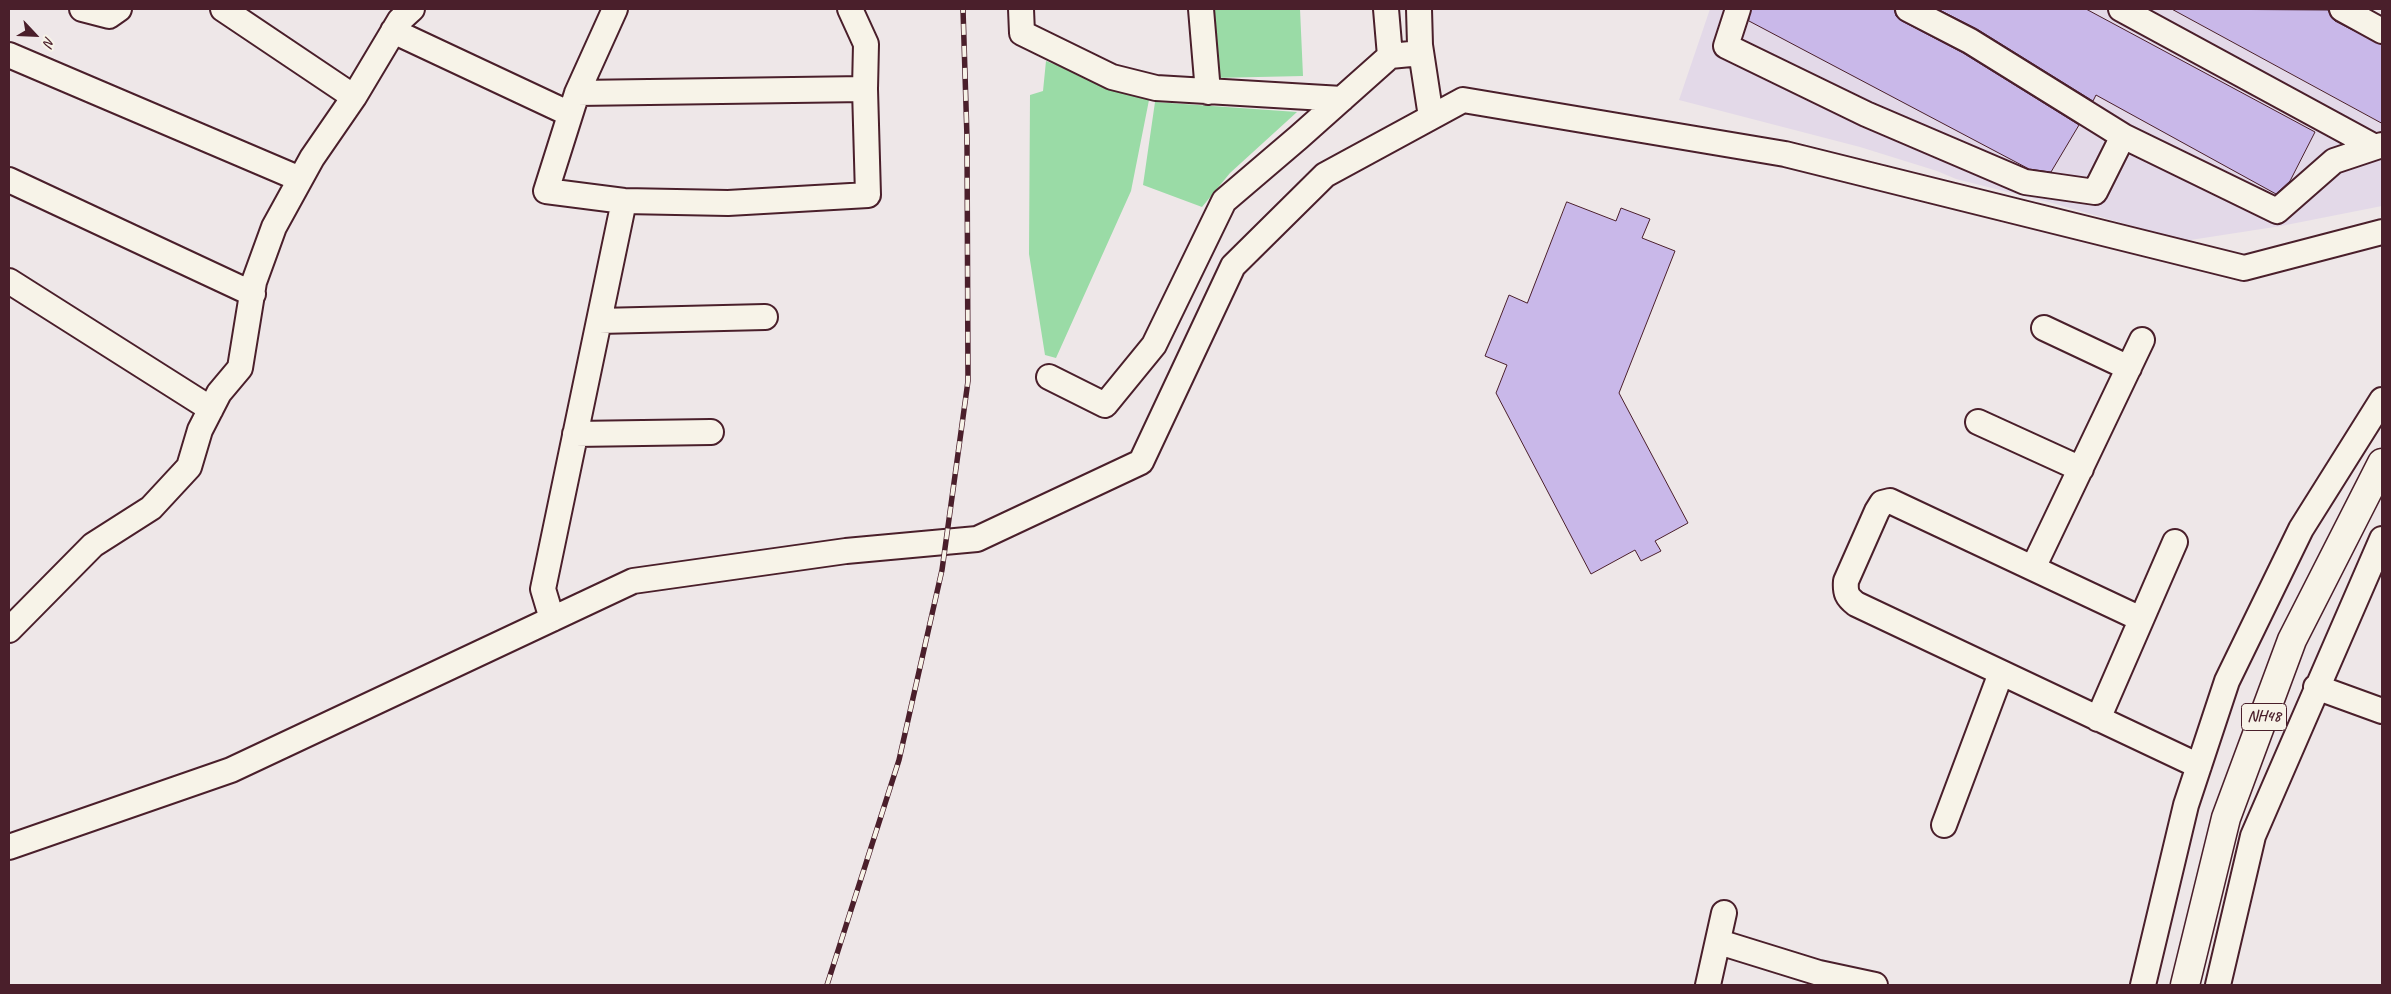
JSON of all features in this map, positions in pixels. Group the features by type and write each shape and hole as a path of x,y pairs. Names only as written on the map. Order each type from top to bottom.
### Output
{"highway":[{"name":"NH48","path":"2185,985 2226,818 2289,649 2382,463"},
{"name":"NH48","path":"2203,985 2250,797 2326,608 2382,499"}],"street":[{"path":"82,9 109,16 119,9"},
{"path":"223,9 354,97"},
{"path":"9,630 93,545 151,508 189,467 200,430 219,393 240,368 254,282 274,227 312,158 354,97 400,20 412,9"},
{"path":"615,9 573,104 546,192 624,201 728,203 868,195 865,89 866,44 850,9"},
{"path":"1021,9 1022,33 1112,77 1156,88 1342,99"},
{"path":"1201,9 1208,92"},
{"path":"1386,9 1390,56"},
{"path":"1419,9 1421,53 1431,117"},
{"path":"1738,9 1726,46 1866,114 2025,182 2095,192 2123,136"},
{"path":"1908,9 1970,41 2123,136 2277,211 2334,161 2379,146"},
{"path":"2121,9 2379,146"},
{"path":"2342,9 2382,31"},
{"path":"393,31 573,104 865,89"},
{"path":"1049,377 1105,405 1154,345 1224,200 1390,56 1421,53"},
{"path":"9,54 300,179"},
{"path":"9,847 231,770 633,581 846,550 977,539 1142,462 1233,266 1325,175 1463,100 1785,154 2244,268 2382,232"},
{"path":"9,180 252,294"},
{"path":"552,619 543,589 624,201"},
{"path":"9,281 211,409"},
{"path":"599,321 766,318"},
{"path":"2044,328 2129,368"},
{"path":"2033,568 2142,340"},
{"path":"2143,985 2186,805 2227,681 2301,529 2382,400"},
{"path":"1978,422 2081,469"},
{"path":"575,434 712,432"},
{"path":"2140,620 1890,501 1882,503 1877,511 1846,581 1848,599 1856,604 2199,766"},
{"path":"2218,985 2253,836 2382,538"},
{"path":"2098,719 2175,542"},
{"path":"1944,825 2001,674"},
{"path":"2316,687 2382,711"},
{"path":"1708,985 1724,914"},
{"path":"1719,942 1819,973 1876,985"}],"shaded area":[{"path":"1710,9 2370,9 2382,16 2382,206 2281,226 2184,241 2056,204 1956,179 1937,171 1860,147 1679,100"}],"green space":[{"path":"1208,9 1300,9 1303,76 1213,78"},
{"path":"1046,61 1149,100 1131,191 1056,358 1045,355 1029,254 1030,95 1043,91"},
{"path":"1155,102 1297,112 1230,173 1202,207 1143,185"}],"building":[{"path":"1751,9 1894,9 1896,16 1902,21 1963,53 2079,125 2051,172 2029,169 1749,21"},
{"path":"1938,9 2086,9 2315,132 2290,181 2276,194 2096,95 2093,101 1977,29"},
{"path":"2172,9 2328,10 2335,21 2382,45 2382,123"},
{"path":"1567,202 1616,221 1621,208 1650,219 1642,238 1675,251 1619,393 1688,523 1655,541 1661,551 1641,561 1635,550 1591,574 1496,393 1507,365 1485,356 1509,295 1527,303"}],"railway":[{"path":"827,985 899,760 942,570 968,381 967,138 963,9"}]}
